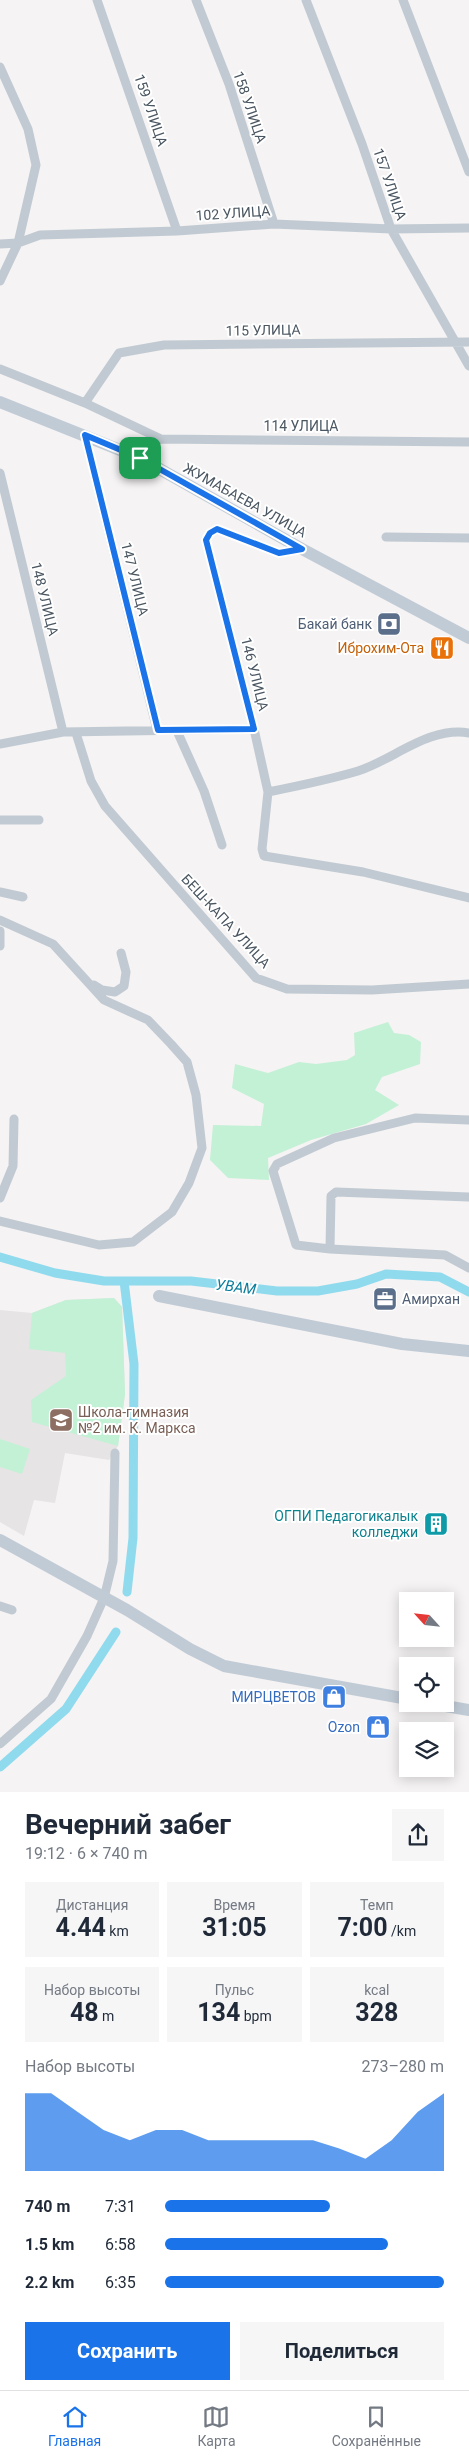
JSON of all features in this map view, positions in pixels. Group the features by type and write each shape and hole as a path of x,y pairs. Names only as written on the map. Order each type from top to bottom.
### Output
{"street":[{"name":"159 УЛИЦА","path":"97,0 177,231"},
{"name":"158 УЛИЦА","path":"196,0 229,84 274,224"},
{"name":"157 УЛИЦА","path":"306,0 362,144 390,229 469,366"},
{"path":"404,0 469,172"},
{"path":"0,67 28,129 36,166 18,243 0,281"},
{"name":"102 УЛИЦА","path":"0,244 18,243 40,235 177,231 274,224 390,229 469,228"},
{"name":"115 УЛИЦА","path":"85,402 118,353 134,349 164,345 469,342"},
{"path":"0,369 85,402 161,439"},
{"name":"ЖУМАБАЕВА УЛИЦА","path":"0,402 140,458 302,549 469,638"},
{"name":"147 УЛИЦА","path":"85,435 158,730"},
{"path":"140,458 150,444 161,439"},
{"name":"114 УЛИЦА","path":"161,439 469,442"},
{"name":"148 УЛИЦА","path":"0,473 63,732"},
{"name":"146 УЛИЦА","path":"0,744 63,732 254,729 206,540 210,533 217,529 279,553 302,549"},
{"path":"386,537 469,538"},
{"path":"254,729 268,792 262,849 264,856 363,872 469,898"},
{"path":"177,731 204,791 222,845"},
{"path":"268,792 358,770 412,744 458,731 469,733"},
{"name":"БЕШ-КАПА УЛИЦА","path":"76,733 91,781 105,806 256,978 287,989 372,990 469,984"},
{"path":"0,820 39,820"},
{"path":"0,892 23,897"},
{"path":"0,920 53,944 104,1000 148,1020 187,1062 196,1095 202,1148 189,1183 172,1212 133,1242 99,1245 0,1221"},
{"path":"0,931 0,946"},
{"path":"84,980 102,990 115,992 124,986 126,972 121,953"},
{"path":"469,1120 415,1118 334,1138 277,1164 274,1171 296,1245 330,1249 446,1255 469,1268"},
{"path":"0,1198 13,1166 14,1119"},
{"path":"330,1249 332,1196 336,1192 469,1197"},
{"path":"159,1296 402,1344 469,1351"},
{"path":"0,1744 51,1699 107,1599 112,1561 115,1453"},
{"path":"0,1540 127,1610 190,1649 224,1666 399,1697"},
{"path":"0,1606 12,1610"},
{"path":"454,1707 469,1710"}],"shaded area":[{"name":"Школа-гимназия №2 им. К. Маркса","path":"114,1298 122,1307 125,1394 118,1446 109,1460 65,1453 55,1503 34,1500 24,1536 0,1522 0,1310 32,1313 66,1300"}],"green space":[{"path":"388,1022 394,1033 409,1035 421,1042 420,1064 382,1077 375,1090 399,1105 366,1124 311,1140 268,1158 269,1180 228,1178 210,1160 213,1125 261,1126 264,1104 232,1088 235,1064 268,1073 299,1062 316,1064 347,1060 355,1055 354,1033"},
{"path":"114,1298 122,1307 125,1394 118,1446 32,1422 31,1400 66,1376 65,1353 29,1349 32,1313 66,1300"},
{"path":"0,1439 30,1449 22,1474 0,1467"}],"waterway":[{"name":"УВАМ","path":"0,1257 55,1273 104,1281 191,1281 277,1291 318,1291 357,1284 386,1274 440,1277 469,1292"},
{"path":"124,1281 134,1364 133,1538 127,1592"},
{"path":"0,1767 66,1709 116,1632"}],"place":[{"name":"Бакай банк","path":"389,624"},
{"name":"Иброхим-Ота","path":"442,648"},
{"name":"Амирхан","path":"385,1299"},
{"name":"Школа-гимназия №2 им. К. Маркса","path":"61,1420"},
{"name":"ОГПИ Педагогикалык колледжи","path":"436,1524"},
{"name":"МИРЦВЕТОВ","path":"334,1697"},
{"name":"Ozon","path":"378,1727"}],"route":[{"path":"85,435 140,458 302,549 279,553 217,529 210,533 206,540 254,729 158,730 85,435"}]}
